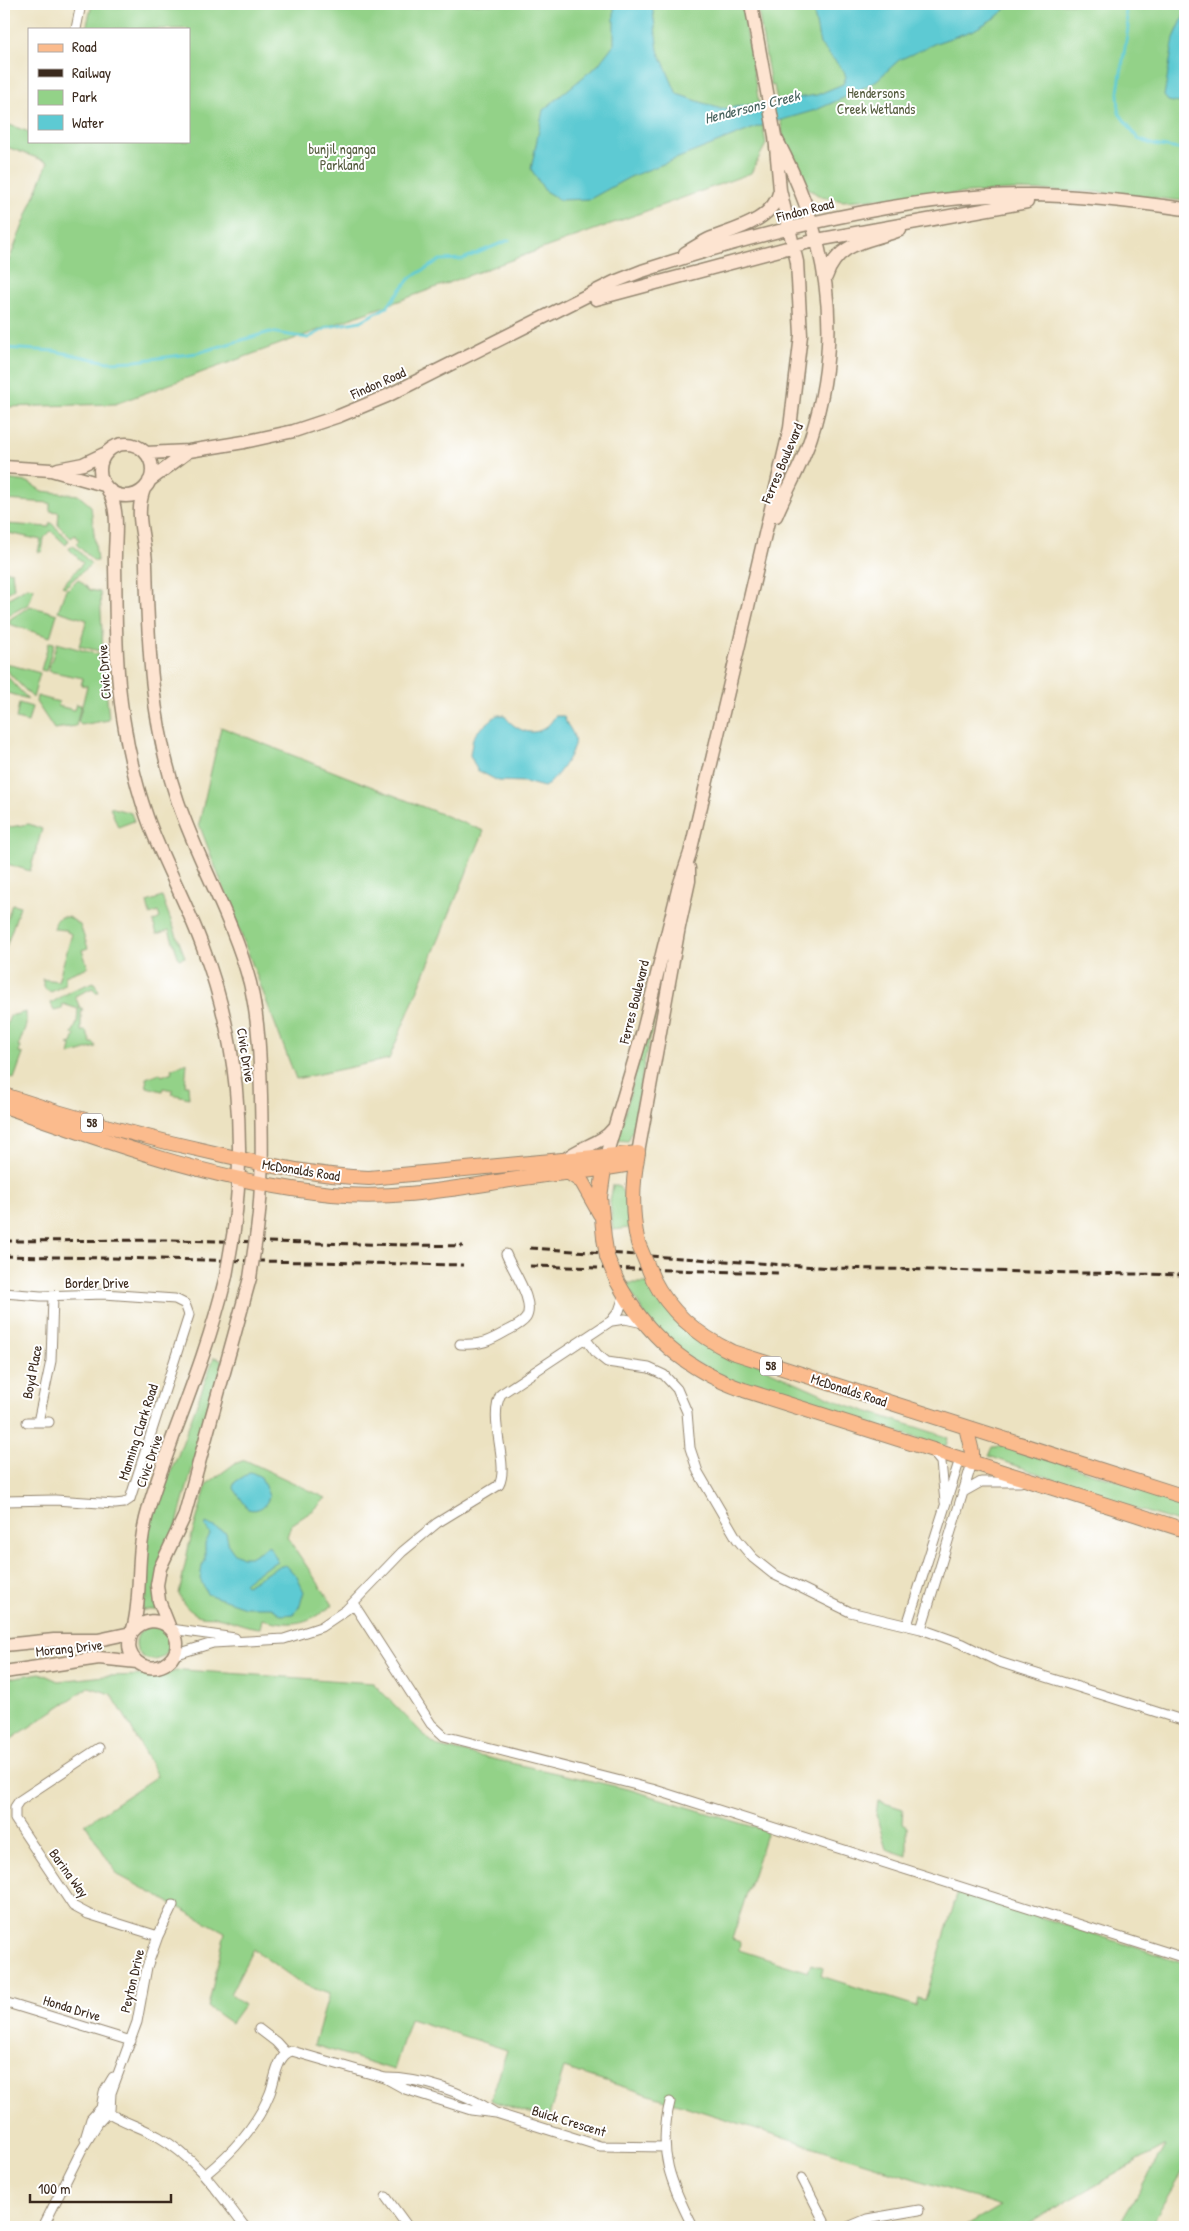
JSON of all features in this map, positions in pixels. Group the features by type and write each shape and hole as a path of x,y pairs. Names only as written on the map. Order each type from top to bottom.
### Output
{"main road":[{"name":"McDonalds Road","path":"4,1095 130,1134 262,1164 322,1175 369,1178 566,1158 604,1163"},
{"name":"McDonalds Road","path":"4,1106 128,1149 239,1177 320,1193 384,1196 569,1174 604,1163 637,1158 633,1207 638,1243 653,1279 666,1301 690,1325 716,1344 732,1352 1185,1497"},
{"name":"58","path":"604,1163 600,1197 604,1238 607,1257 616,1281 643,1323 670,1350 711,1378 1185,1530"},
{"name":"58","path":"569,1174 582,1182 602,1216"},
{"path":"966,1428 966,1461"}],"street":[{"path":"76,28 81,4"},
{"path":"751,4 775,136"},
{"name":"Ferres Boulevard","path":"604,1163 643,1031 679,886 690,853 790,428 797,378 801,316 797,262 780,190 775,136"},
{"name":"Ferres Boulevard","path":"763,548 776,514 802,461 821,401 828,344 826,278 817,240 800,186 775,136"},
{"path":"666,264 709,239 742,226 766,212 775,203 780,190"},
{"name":"Findon Road","path":"146,453 189,451 270,437 339,416 387,396 614,282 666,264 830,218 905,206 975,198 1034,195 1185,209"},
{"name":"Findon Road","path":"567,307 817,240 932,218 1063,197"},
{"path":"826,278 837,256 847,248 932,218"},
{"path":"4,467 51,470 83,464 123,444 131,444 146,453 152,466 147,485 130,496 122,496 106,488 51,470"},
{"name":"Findon Road","path":"147,485 189,451"},
{"path":"104,454 99,470 106,488"},
{"name":"Civic Drive","path":"147,485 138,513 146,553 148,647 153,698 167,768 177,800 232,927 250,984 260,1050 262,1182 258,1231 250,1278 186,1510 160,1568 157,1585 159,1601 170,1628"},
{"name":"Civic Drive","path":"106,488 116,513 118,669 129,751 148,818 204,949 219,1000 234,1075 239,1159 234,1230 226,1276 211,1333 161,1470 144,1530 132,1632"},
{"name":"Ferres Boulevard","path":"637,1158 689,881 690,853"},
{"path":"566,1158 584,1146 604,1138 613,1129"},
{"path":"460,1344 488,1343 522,1322 527,1315 528,1301 525,1292 506,1254"},
{"name":"Border Drive","path":"4,1293 53,1296 104,1294 175,1299 182,1301 188,1308"},
{"name":"Boyd Place","path":"38,1422 39,1408 51,1361 53,1296"},
{"path":"246,1640 170,1628 156,1620 150,1620 137,1625 132,1632 128,1646 137,1662 146,1667 157,1667 167,1663 174,1655 204,1645 246,1640 284,1639 312,1631 331,1622 354,1603 395,1559 437,1523 499,1485 503,1472 499,1452 497,1409 501,1394 611,1321 619,1311 624,1296"},
{"name":"Manning Clark Road","path":"4,1501 55,1500 116,1504 124,1503 130,1499 188,1320 188,1308"},
{"path":"611,1321 625,1319 643,1323"},
{"path":"585,1338 597,1354 607,1362 649,1368 664,1376 677,1388 687,1412 689,1439 698,1472 732,1532 762,1566 784,1581 841,1608 958,1642 999,1662 1185,1722"},
{"path":"27,1422 49,1422"},
{"path":"931,1449 941,1462 945,1507"},
{"path":"907,1626 945,1507 966,1461"},
{"path":"921,1630 965,1491 966,1461"},
{"path":"965,1491 974,1485 988,1482 1037,1484"},
{"path":"354,1603 431,1724 444,1736 652,1788 1185,1958"},
{"path":"170,1628 176,1639 174,1655"},
{"name":"Morang Drive","path":"4,1645 54,1640 98,1640 132,1632"},
{"name":"Morang Drive","path":"4,1672 99,1658 137,1662"},
{"name":"Barina Way","path":"99,1748 19,1801 14,1806 15,1819 73,1906 88,1914 158,1936"},
{"name":"Peyton Drive","path":"43,2227 81,2151 88,2125 106,2111 104,2092 123,2064 131,2041 147,1967 158,1936 173,1905"},
{"name":"Honda Drive","path":"4,2002 131,2041"},
{"path":"206,2174 230,2153 255,2121 269,2095 281,2059 286,2053 276,2042 258,2029"},
{"name":"Buick Crescent","path":"286,2053 292,2050 304,2052 385,2078 414,2080 473,2099 496,2113 600,2146 665,2147"},
{"path":"670,2102 666,2121 665,2147 671,2182 693,2227"},
{"path":"106,2111 141,2127 176,2147 206,2174 245,2227"},
{"path":"802,2178 827,2227"},
{"path":"386,2197 408,2227"},
{"path":"848,2227 867,2219 919,2210"}],"green space":[{"name":"bunjil nganga Parkland","path":"92,4 742,4 766,144 751,173 115,404 4,407 4,273 48,162 4,146 4,123 28,132 28,142 190,142 190,28 86,28"},
{"name":"Hendersons Creek Wetlands","path":"757,4 1185,4 1185,201 1095,192 1015,190 843,201 821,197 809,189 801,169 784,141 774,85 771,86"},
{"path":"4,479 28,482 42,491 78,495 91,506 97,561 94,561 76,544 79,540 75,535 71,538 58,525 59,512 50,511 50,503 5,500 4,507"},
{"path":"50,522 69,540 66,545 51,531 44,538 42,552 38,552 41,540 4,532 6,524 49,527"},
{"path":"71,546 74,546 91,564 65,587 62,586 83,563 69,549"},
{"path":"4,570 12,572 14,588 4,595"},
{"path":"78,579 90,590 100,592 103,652 79,646 87,620 58,611 66,589"},
{"path":"27,587 34,588 29,604 5,617 4,601"},
{"path":"30,606 57,614 50,637 9,624 10,619"},
{"path":"49,642 54,643 46,671 41,670"},
{"path":"57,643 103,656 109,720 81,725 78,722 87,686 81,685 83,678 48,671"},
{"path":"4,663 40,673 33,698 4,668"},
{"path":"4,673 28,699 4,692"},
{"path":"37,696 59,702 58,706 74,710 76,704 81,705 76,726 54,729 36,702"},
{"path":"19,703 32,707 28,722 16,719"},
{"path":"221,727 484,831 389,1059 296,1079 199,824"},
{"path":"110,807 131,813 134,821 118,827"},
{"path":"29,824 42,829 30,871 4,863 4,828"},
{"path":"162,897 185,957 179,959 169,930 157,934 153,922 160,918 158,912 150,915 147,902"},
{"path":"12,904 20,906 4,953 4,929"},
{"path":"61,917 69,917 80,925 88,948 82,950 88,967 65,976 65,985 51,992 45,989 42,979 58,981 72,934 67,932 67,930 54,929 56,920"},
{"path":"660,977 664,978 645,1059 632,1132 628,1141 618,1140"},
{"path":"94,982 99,992 95,992 93,988 75,996 83,1011 81,1012 81,1031 86,1031 91,1043 94,1043 96,1047 69,1055 71,1046 68,1044 72,1043 75,1035 72,1034 77,1023 78,1009 63,1004 62,1009 54,1011 51,1003 73,990"},
{"path":"26,1012 26,1025 18,1047 20,1047 19,1053 23,1054 14,1079 4,1075 4,1032 10,1016"},
{"path":"187,1063 185,1085 188,1085 189,1098 172,1094 173,1090 163,1088 162,1091 147,1087 146,1078 160,1073 162,1076 172,1072 171,1069"},
{"path":"613,1185 618,1185 624,1194 629,1228 613,1230 610,1202"},
{"path":"626,1283 649,1283 662,1303 768,1370 847,1405 944,1436 948,1438 946,1447 737,1383 691,1360 649,1322"},
{"path":"214,1357 223,1360 180,1512 156,1610 142,1610 146,1543 154,1511 178,1455"},
{"path":"1008,1446 1185,1502 1185,1524 1139,1510 989,1456 993,1447"},
{"path":"245,1460 326,1498 315,1509 291,1525 287,1537 333,1605 307,1620 283,1623 262,1619 260,1628 254,1627 217,1617 197,1615 187,1607 180,1597 189,1545 207,1484 234,1464"},
{"path":"153,1626 165,1631 170,1643 165,1655 153,1660 141,1655 136,1643 141,1631"},
{"path":"183,1670 373,1683 427,1738 439,1747 628,1789 767,1831 732,1939 740,1942 739,1950 808,1972 811,1964 823,1968 821,1976 916,2006 918,1998 925,2000 958,1891 1185,1963 1183,1972 1185,1972 1185,2169 1150,2227 1118,2227 1165,2146 1022,2227 965,2227 1001,2206 564,2068 548,2119 495,2102 491,2100 507,2050 410,2019 394,2070 314,2045 329,1994 302,1984 253,1949 230,1994 244,2005 231,2023 208,2007 225,1932 118,1875 85,1824 157,1776 111,1694 89,1687 4,1744 4,1679 40,1673 58,1681 105,1676 154,1675"},
{"path":"878,1801 903,1809 902,1824 907,1827 907,1856 886,1849 876,1815"}],"water":[{"path":"614,4 652,4 658,50 677,94 721,109 817,95 843,84 846,77 844,71 820,44 812,4 1012,4 996,17 974,30 936,43 899,60 877,80 852,94 816,110 757,127 630,177 590,199 560,200 545,191 531,169 543,110 598,65 614,44"},
{"path":"1185,13 1185,104 1168,101 1164,96 1174,38"},
{"path":"497,715 504,715 516,727 530,732 544,729 555,716 564,716 574,737 573,748 566,762 549,784 544,787 525,782 498,781 477,770 470,755 473,738 478,731"},
{"path":"251,1472 261,1477 269,1496 264,1505 255,1510 248,1509 233,1487 235,1482"},
{"path":"206,1523 226,1533 229,1546 234,1553 242,1557 250,1557 269,1546 277,1561 244,1583 246,1585 278,1567 286,1565 297,1577 304,1592 299,1607 294,1614 282,1615 270,1607 245,1607 207,1594 200,1579 202,1566 205,1561 205,1544 210,1534 205,1527"}],"waterway":[{"path":"1124,4 1128,28 1118,92 1119,113 1138,139 1154,145 1185,150"},
{"name":"Hendersons Creek","path":"4,348 54,351 108,362 136,361 197,353 270,332 308,338 328,327 361,321 387,307 410,278 440,260 463,259 509,240"}],"railway":[{"path":"4,1241 168,1240 463,1246"},
{"path":"530,1248 832,1268 1185,1275"},
{"path":"4,1256 463,1265"},
{"path":"530,1266 778,1273"}]}
